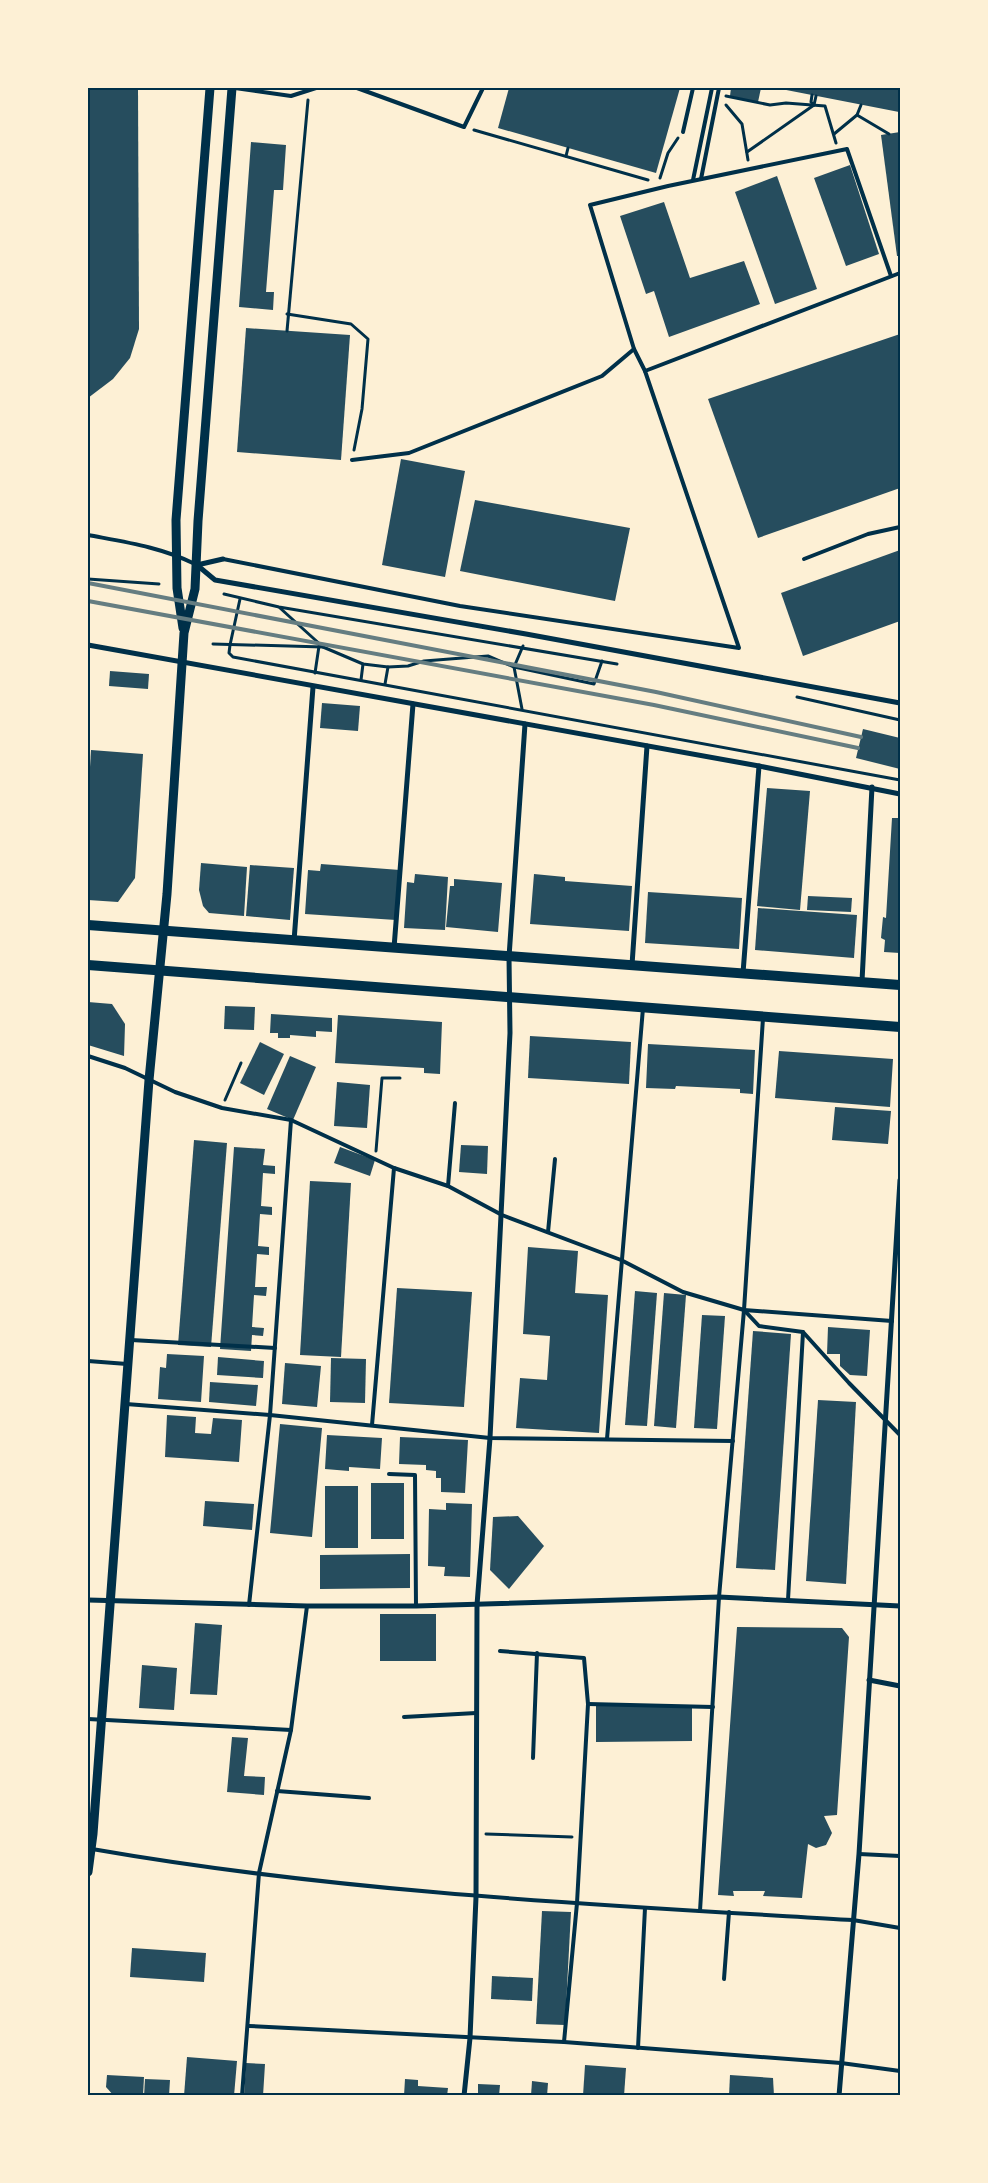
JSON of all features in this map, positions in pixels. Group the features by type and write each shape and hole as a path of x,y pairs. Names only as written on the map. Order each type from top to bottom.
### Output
{"main road":[{"path":"88,925 900,985"},
{"path":"88,965 900,1027"}],"street":[{"path":"184,633 177,588 176,520 210,88"},
{"path":"88,1872 88,1849 93,1834 100,1719 149,1080 164,931 184,633 195,589 198,521 234,88"},
{"path":"197,564 222,559"},
{"path":"197,564 216,580 526,634 900,703"},
{"path":"88,645 758,766 900,794"},
{"path":"294,941 313,687"},
{"path":"394,949 413,704"},
{"path":"464,2096 470,2038 476,1897 477,1606 490,1438 511,996 509,957 525,724"},
{"path":"632,965 647,746"},
{"path":"743,973 758,766"},
{"path":"862,981 872,787"},
{"path":"838,2096 859,1854 900,1180"},
{"path":"88,1600 307,1606 477,1606 720,1597 900,1606"},
{"path":"869,1680 900,1686"}],"lane":[{"path":"234,88 291,96 316,88"},
{"path":"357,88 464,127 484,88"},
{"path":"683,132 693,88"},
{"path":"712,88 718,95"},
{"path":"693,180 712,88"},
{"path":"701,179 719,88"},
{"path":"222,559 460,606 739,648 644,371 634,349 590,205 693,180 847,149 891,276"},
{"path":"644,371 900,273"},
{"path":"352,460 409,453 602,376 634,349"},
{"path":"804,559 868,534 900,527"},
{"path":"88,535 147,545 176,554 197,564"},
{"path":"607,1439 643,1006"},
{"path":"700,1911 720,1597 744,1310 763,1016"},
{"path":"88,1056 125,1068 175,1092 222,1108 291,1120 394,1168 448,1186 502,1215 621,1260 683,1292 744,1310 892,1321"},
{"path":"448,1186 455,1103"},
{"path":"249,1605 270,1415 291,1120"},
{"path":"548,1232 555,1159"},
{"path":"372,1425 394,1168"},
{"path":"744,1310 759,1326 803,1332 900,1435"},
{"path":"788,1600 803,1332"},
{"path":"129,1340 274,1348"},
{"path":"88,1361 127,1364"},
{"path":"124,1404 270,1415 490,1438 733,1441"},
{"path":"389,1474 415,1475 416,1606"},
{"path":"242,2096 260,1873 291,1730 307,1606"},
{"path":"500,1650 584,1658 588,1704 577,1903 564,2042"},
{"path":"532,1758 537,1654"},
{"path":"588,1704 713,1708"},
{"path":"404,1717 476,1713"},
{"path":"88,1719 291,1730"},
{"path":"277,1791 370,1798"},
{"path":"88,1849 260,1873 476,1897 853,1920 900,1928"},
{"path":"859,1854 900,1856"},
{"path":"638,2048 645,1908"},
{"path":"724,1980 729,1912"},
{"path":"249,2026 564,2042 841,2063 900,2071"}],"path":[{"path":"287,331 287,314 309,90"},
{"path":"718,95 770,105 786,103 824,106 839,151"},
{"path":"718,95 742,124 749,169"},
{"path":"814,96 814,105"},
{"path":"746,152 814,105"},
{"path":"834,134 857,115 861,105"},
{"path":"857,115 889,134"},
{"path":"464,127 668,186"},
{"path":"659,183 668,153 683,132"},
{"path":"566,156 568,148"},
{"path":"287,314 350,324 368,339 362,409 352,460"},
{"path":"88,579 159,584"},
{"path":"216,592 279,608 523,646 622,664"},
{"path":"240,599 230,645 230,652 233,656 522,708 900,780"},
{"path":"279,608 321,646 363,664 388,667 408,666 424,661 488,656 514,667 594,684 602,661"},
{"path":"522,708 514,667 526,634"},
{"path":"213,644 321,646"},
{"path":"315,672 321,646"},
{"path":"361,680 363,664"},
{"path":"385,684 388,667"},
{"path":"795,696 900,720"},
{"path":"222,1108 241,1063"},
{"path":"376,1159 382,1078 400,1078"},
{"path":"476,1834 580,1838"}],"building":[{"path":"88,88 138,88 139,329 130,358 113,379 88,398"},
{"path":"509,88 680,88 656,173 498,128"},
{"path":"731,88 761,88 758,102 730,96"},
{"path":"776,88 900,88 899,112"},
{"path":"900,132 900,256 897,256 881,135"},
{"path":"251,142 286,145 283,190 274,190 266,292 274,292 273,310 239,307"},
{"path":"850,165 879,254 846,266 814,178"},
{"path":"777,176 817,289 775,304 735,192"},
{"path":"664,202 690,278 744,261 760,304 669,337 654,291 646,294 620,216"},
{"path":"246,328 350,335 341,460 237,452"},
{"path":"900,334 900,488 758,538 708,399"},
{"path":"401,459 465,471 445,577 382,565"},
{"path":"475,500 630,528 615,601 460,571"},
{"path":"900,550 900,621 803,656 781,593"},
{"path":"110,671 149,674 148,689 109,686"},
{"path":"322,703 360,706 358,731 320,728"},
{"path":"863,729 900,738 900,769 856,758"},
{"path":"91,750 143,754 135,878 118,902 88,900 88,802"},
{"path":"767,788 810,791 800,910 757,906"},
{"path":"892,818 900,818 900,953 884,952 885,940 881,938 883,917 886,918"},
{"path":"201,863 247,867 244,916 209,913 203,906 199,890"},
{"path":"321,864 400,870 396,920 305,914 308,870 320,871"},
{"path":"250,865 294,868 290,920 246,916"},
{"path":"415,874 448,877 445,930 404,928 407,882 414,883"},
{"path":"534,874 565,877 565,881 632,886 629,931 530,924"},
{"path":"454,879 502,883 498,932 446,927 450,886 454,886"},
{"path":"648,892 742,898 739,949 645,943"},
{"path":"808,896 852,898 851,912 807,910"},
{"path":"758,908 857,915 854,958 755,950"},
{"path":"88,1002 112,1004 125,1024 124,1056 88,1045"},
{"path":"225,1006 255,1007 254,1030 224,1029"},
{"path":"271,1014 332,1018 332,1032 316,1031 316,1037 290,1035 290,1038 278,1038 278,1033 270,1033"},
{"path":"338,1015 442,1022 440,1074 424,1073 424,1068 335,1063"},
{"path":"530,1036 631,1042 629,1084 528,1078"},
{"path":"260,1042 284,1054 264,1095 240,1083"},
{"path":"648,1044 755,1050 753,1094 740,1093 740,1089 676,1086 675,1089 646,1088"},
{"path":"779,1051 893,1059 890,1107 775,1098"},
{"path":"290,1056 316,1067 293,1120 267,1109"},
{"path":"337,1082 370,1085 367,1128 334,1126"},
{"path":"835,1107 891,1111 888,1144 832,1140"},
{"path":"194,1140 227,1143 211,1347 178,1345"},
{"path":"461,1145 488,1146 487,1174 459,1172"},
{"path":"234,1147 265,1149 263,1165 275,1166 275,1174 263,1173 261,1206 272,1207 272,1215 260,1214 258,1246 269,1247 269,1255 257,1254 255,1287 267,1287 266,1296 254,1295 252,1327 264,1328 263,1336 252,1335 251,1351 220,1349"},
{"path":"340,1147 375,1160 370,1176 334,1163"},
{"path":"310,1181 351,1183 341,1357 300,1355"},
{"path":"528,1247 578,1251 575,1293 608,1295 599,1433 516,1428 520,1378 547,1380 550,1336 523,1334"},
{"path":"397,1288 472,1292 464,1407 389,1403"},
{"path":"635,1291 657,1293 647,1426 625,1425"},
{"path":"664,1293 686,1295 676,1428 654,1426"},
{"path":"702,1315 725,1316 717,1429 694,1428"},
{"path":"828,1327 870,1330 867,1376 850,1375 840,1366 840,1354 827,1354"},
{"path":"753,1331 791,1334 775,1570 736,1568"},
{"path":"167,1354 204,1356 201,1402 158,1399 160,1367 166,1368"},
{"path":"218,1357 264,1361 263,1378 217,1375"},
{"path":"331,1358 366,1359 365,1403 330,1402"},
{"path":"285,1363 321,1366 317,1407 282,1404"},
{"path":"210,1382 258,1385 256,1406 209,1402"},
{"path":"818,1400 856,1402 846,1584 806,1581"},
{"path":"167,1415 196,1417 195,1433 211,1434 213,1418 242,1420 239,1462 165,1457"},
{"path":"280,1424 322,1428 312,1537 270,1533"},
{"path":"327,1435 382,1438 380,1469 349,1467 349,1471 325,1469"},
{"path":"400,1437 468,1440 465,1493 441,1492 441,1478 436,1478 436,1471 426,1470 426,1465 399,1464"},
{"path":"371,1483 404,1483 404,1539 371,1539"},
{"path":"325,1486 358,1486 358,1548 325,1548"},
{"path":"205,1501 254,1504 252,1530 203,1526"},
{"path":"446,1503 472,1504 470,1577 444,1576 445,1567 428,1566 429,1509 446,1510"},
{"path":"518,1516 544,1546 509,1589 490,1570 493,1517"},
{"path":"410,1554 410,1588 320,1589 320,1555"},
{"path":"380,1614 436,1614 436,1661 380,1661"},
{"path":"195,1623 222,1625 217,1695 190,1694"},
{"path":"737,1627 842,1628 849,1637 837,1815 824,1816 832,1833 826,1845 816,1848 808,1844 802,1898 763,1896 765,1891 733,1891 734,1896 718,1895"},
{"path":"142,1665 177,1668 174,1710 139,1708"},
{"path":"596,1706 692,1706 692,1741 596,1742"},
{"path":"232,1737 248,1738 244,1776 265,1777 264,1795 227,1792"},
{"path":"542,1911 571,1912 565,2025 536,2024"},
{"path":"132,1948 206,1953 204,1982 130,1977"},
{"path":"492,1976 533,1978 532,2001 491,1999"},
{"path":"187,2057 237,2061 234,2096 184,2096"},
{"path":"246,2063 265,2064 263,2096 244,2096"},
{"path":"585,2065 626,2068 624,2096 583,2096"},
{"path":"107,2075 144,2077 143,2096 114,2096 106,2087"},
{"path":"730,2075 773,2078 774,2096 729,2096"},
{"path":"145,2079 170,2080 169,2096 144,2096"},
{"path":"405,2079 418,2080 418,2086 448,2088 447,2096 404,2096"},
{"path":"532,2081 548,2083 547,2096 531,2096"},
{"path":"478,2084 500,2085 499,2096 478,2096"}],"railway":[{"path":"88,583 656,692 861,737"},
{"path":"88,601 654,705 858,748"}]}
